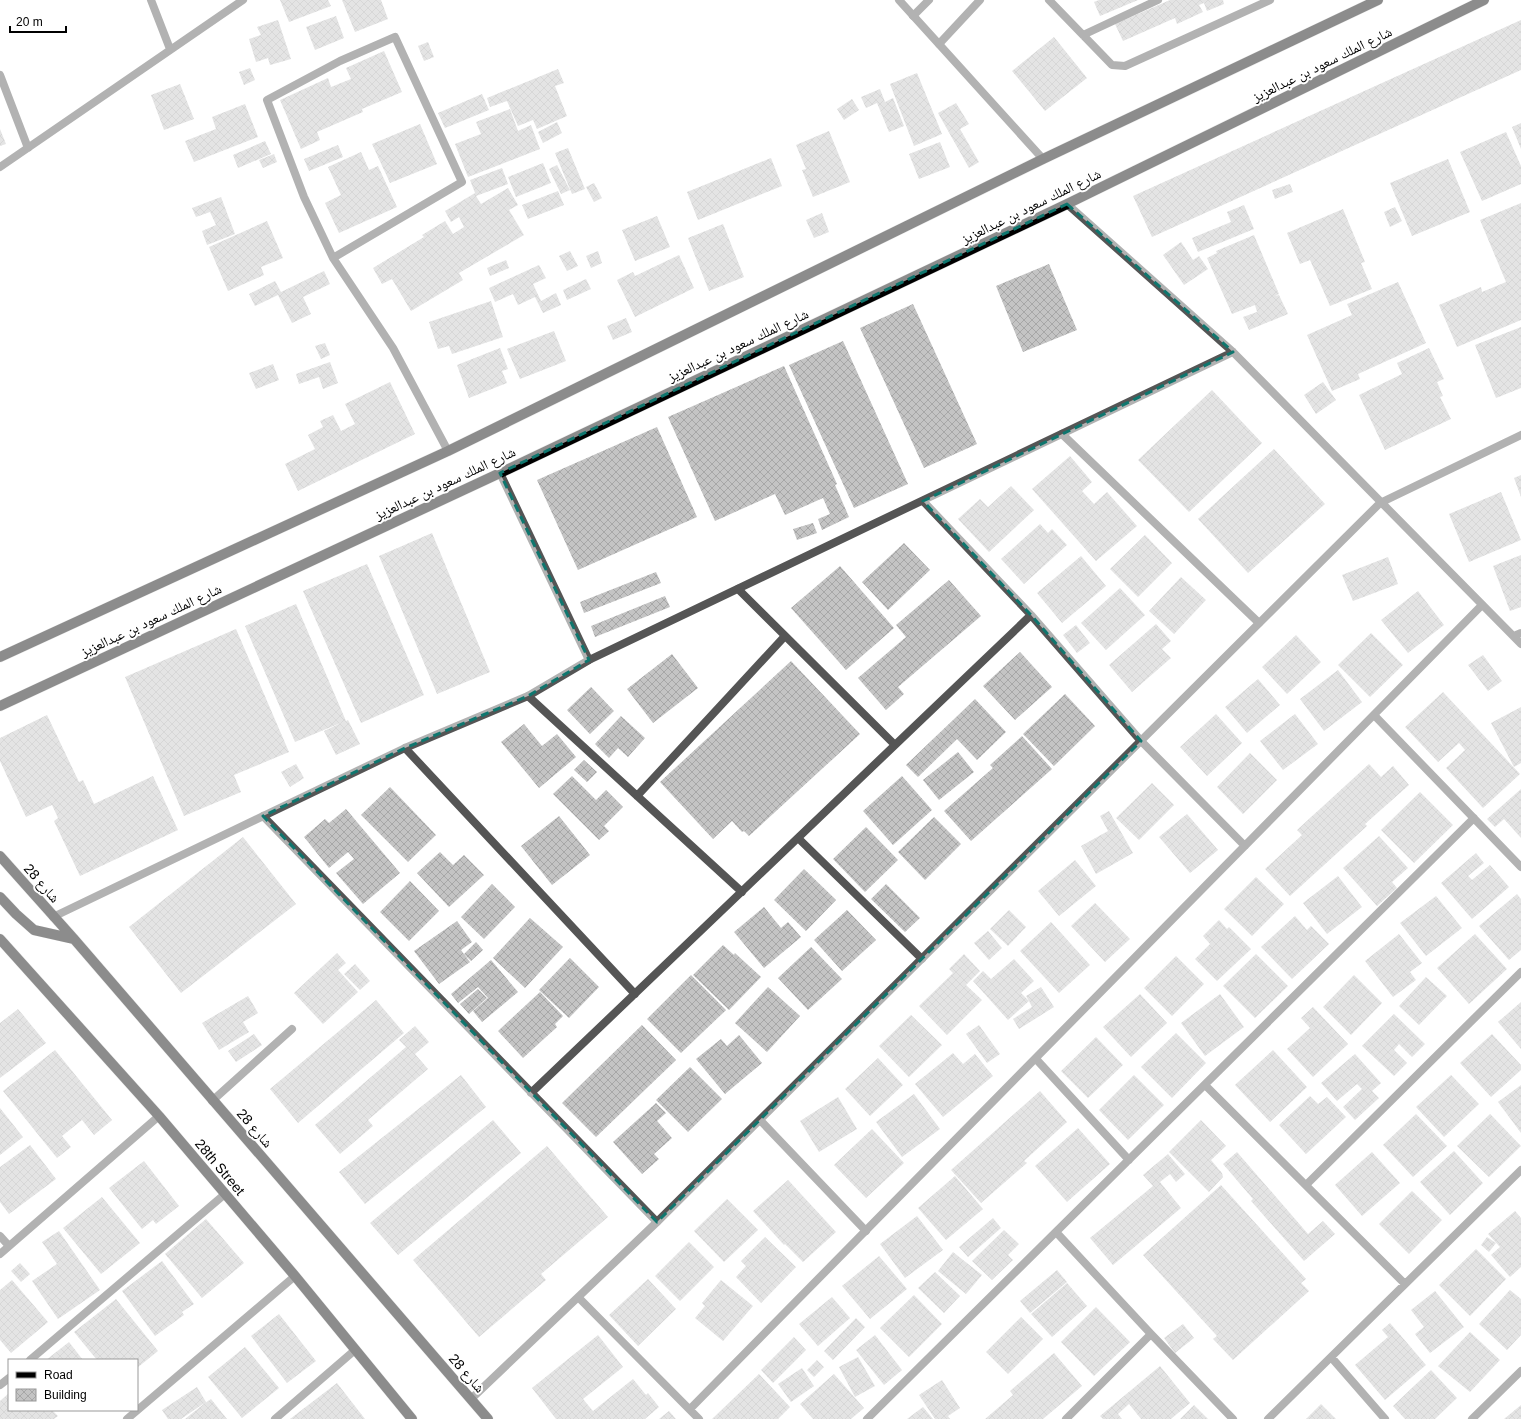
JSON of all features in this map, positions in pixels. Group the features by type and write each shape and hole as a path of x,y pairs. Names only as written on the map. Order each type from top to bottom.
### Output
{"main road":[{"name":"شارع الملك سعود بن عبدالعزيز","path":"0,658 448,451 1043,159 1378,0"},
{"name":"شارع الملك سعود بن عبدالعزيز","path":"0,706 500,473 1067,204 1484,0"},
{"name":"شارع 28","path":"0,856 74,939 488,1419"},
{"path":"0,897 34,930 74,939"},
{"name":"28th Street","path":"0,939 159,1116 295,1276 412,1419"}],"street":[{"path":"151,0 170,49"},
{"path":"0,167 243,0"},
{"path":"899,0 1043,159"},
{"path":"913,16 928,0"},
{"path":"939,44 980,0"},
{"path":"1049,0 1112,64 1125,66 1270,0"},
{"path":"1083,35 1158,0"},
{"path":"333,258 462,182 395,37 340,61 266,100 304,197 333,258 392,348 448,451"},
{"path":"0,75 28,148"},
{"path":"1067,204 1234,352 1380,503 1482,605 1517,635 1521,644"},
{"path":"53,917 405,748 528,696 589,660 1234,352"},
{"path":"1062,434 1259,623"},
{"path":"471,1399 579,1298 657,1222 1380,503 1521,435"},
{"path":"500,473 589,660"},
{"path":"923,501 1031,615 1141,741 1246,846"},
{"path":"738,589 895,745"},
{"path":"690,1409 1482,605"},
{"path":"531,1093 1031,615"},
{"path":"637,796 785,636"},
{"path":"528,696 742,892"},
{"path":"1374,715 1521,867"},
{"path":"405,748 635,994"},
{"path":"263,816 657,1222"},
{"path":"867,1419 1474,818"},
{"path":"798,838 922,958"},
{"path":"1306,1186 1521,972"},
{"path":"212,1100 292,1029"},
{"path":"1036,1059 1129,1160"},
{"path":"1205,1085 1406,1284"},
{"path":"0,1254 159,1116"},
{"path":"760,1120 866,1231"},
{"path":"1268,1419 1521,1170"},
{"path":"31,1359 225,1194"},
{"path":"1056,1232 1233,1419"},
{"path":"0,1236 8,1246"},
{"path":"138,1410 295,1276"},
{"path":"579,1298 699,1419"},
{"path":"1066,1419 1151,1334"},
{"path":"275,1419 355,1350"},
{"path":"1331,1357 1385,1419"},
{"path":"1472,1419 1521,1371"},
{"path":"0,1385 8,1379"},
{"path":"127,1419 136,1411"}],"highlighted area":[{"path":"1067,204 1233,352 923,501 1031,615 1141,741 657,1222 263,816 405,748 528,696 589,660 500,473"}],"building":[{"path":"280,0 328,0 331,6 289,22"},
{"path":"342,0 381,0 388,19 355,32"},
{"path":"1099,0 1138,0 1100,16 1094,2"},
{"path":"1170,0 1223,0 1224,4 1207,11 1204,3 1199,5 1203,12 1177,24 1175,18 1123,41 1115,24"},
{"path":"336,16 344,38 315,50 306,27"},
{"path":"278,20 291,59 270,65 268,58 256,62 249,39 261,35 257,27"},
{"path":"1521,20 1521,70 1152,237 1133,196"},
{"path":"1054,37 1087,78 1045,111 1012,71"},
{"path":"428,42 434,57 424,61 418,46"},
{"path":"384,51 402,92 362,109 363,112 317,132 320,140 301,149 280,100 328,78 331,87 351,79 346,68"},
{"path":"250,68 255,80 244,85 239,72"},
{"path":"558,69 564,83 555,86 567,116 537,129 533,120 518,126 507,101 490,107 487,98"},
{"path":"917,73 942,134 914,146 890,84"},
{"path":"180,84 194,119 164,130 151,95"},
{"path":"880,89 885,102 893,98 904,126 889,132 877,103 866,108 861,97"},
{"path":"482,94 489,110 445,128 438,113"},
{"path":"852,99 859,110 844,120 837,109"},
{"path":"956,103 969,124 960,129 979,162 969,168 938,113"},
{"path":"245,104 258,137 194,162 185,141 216,129 212,117"},
{"path":"510,109 518,131 531,125 540,149 468,177 455,144 481,134 476,122"},
{"path":"557,122 562,133 543,143 538,132"},
{"path":"1521,123 1521,149 1512,127"},
{"path":"420,124 437,164 390,183 372,144"},
{"path":"0,129 6,144 0,146"},
{"path":"829,131 850,182 813,197 802,170 806,169 796,145"},
{"path":"1506,132 1521,166 1521,184 1482,201 1460,152"},
{"path":"265,141 271,154 238,168 233,155"},
{"path":"940,142 950,167 919,179 909,154"},
{"path":"338,145 343,157 309,171 304,159"},
{"path":"568,148 585,189 572,194 555,153"},
{"path":"361,152 369,170 378,166 397,207 339,233 325,203 341,195 328,167"},
{"path":"274,154 277,162 263,168 259,160"},
{"path":"771,158 782,186 698,220 687,192"},
{"path":"1448,159 1470,212 1412,236 1390,183"},
{"path":"543,163 551,183 516,197 508,177"},
{"path":"557,165 570,190 561,194 549,169"},
{"path":"502,168 508,184 476,196 481,204 508,188 518,205 509,210 524,235 459,273 463,280 411,311 392,279 382,284 373,268 424,237 422,235 445,221 453,234 464,227 459,217 451,222 445,211 475,193 470,180"},
{"path":"594,183 602,198 594,202 586,187"},
{"path":"1290,184 1293,192 1275,199 1272,190"},
{"path":"558,191 564,205 528,219 522,205"},
{"path":"221,197 235,234 207,245 202,231 216,225 210,212 196,217 192,208"},
{"path":"1521,203 1521,320 1457,347 1439,305 1481,287 1482,292 1506,282 1480,220"},
{"path":"1244,205 1254,229 1198,252 1192,238 1231,222 1227,212"},
{"path":"1395,207 1402,221 1390,227 1384,212"},
{"path":"1343,209 1365,262 1361,263 1372,289 1330,306 1310,260 1300,264 1287,233"},
{"path":"822,213 829,232 814,238 806,220"},
{"path":"657,216 670,247 635,261 622,230"},
{"path":"267,221 283,258 261,267 264,275 228,291 209,247"},
{"path":"723,224 744,277 709,291 688,238"},
{"path":"1254,235 1279,294 1275,296 1279,295 1288,314 1249,330 1243,317 1257,312 1255,305 1232,314 1207,258 1217,253 1216,251"},
{"path":"1181,242 1193,260 1199,256 1208,269 1184,285 1163,255"},
{"path":"570,251 578,266 567,271 559,256"},
{"path":"598,251 602,263 591,268 586,256"},
{"path":"679,255 694,288 635,317 617,280 633,272 635,276"},
{"path":"506,260 509,268 490,276 487,268"},
{"path":"1049,264 1077,330 1023,352 996,286"},
{"path":"539,265 546,278 533,284 541,301 556,293 561,305 543,313 535,297 518,305 513,294 495,302 489,288"},
{"path":"324,271 330,284 303,297 311,314 292,323 278,295 255,306 249,294 275,281 281,292"},
{"path":"586,279 591,289 567,300 563,290"},
{"path":"1398,282 1426,343 1358,374 1360,379 1332,391 1307,335 1352,315 1347,304"},
{"path":"491,301 503,337 452,354 449,346 438,349 429,322"},
{"path":"913,304 977,444 924,468 860,328"},
{"path":"626,318 632,332 613,340 607,326"},
{"path":"1521,327 1521,388 1496,398 1475,345"},
{"path":"554,331 566,361 520,379 507,349"},
{"path":"843,341 908,484 854,508 789,365"},
{"path":"325,343 330,355 321,359 315,346"},
{"path":"500,348 508,369 502,371 507,383 469,398 457,365"},
{"path":"1429,348 1444,379 1437,382 1443,396 1440,397 1451,419 1385,450 1359,395 1402,374 1397,363"},
{"path":"330,362 338,383 323,389 319,377 299,384 296,374"},
{"path":"273,364 279,380 256,389 249,373"},
{"path":"784,366 837,484 835,485 849,517 822,530 818,519 830,514 823,498 785,515 775,494 715,521 668,417"},
{"path":"390,382 415,434 298,491 285,464 315,449 308,435 323,427 320,421 333,415 341,431 355,424 345,404"},
{"path":"1323,382 1336,400 1316,414 1304,395"},
{"path":"1212,390 1262,443 1189,512 1138,460"},
{"path":"657,427 697,517 578,570 537,480"},
{"path":"1274,449 1325,504 1248,573 1198,519"},
{"path":"1070,456 1092,482 1082,491 1094,504 1107,492 1137,526 1096,561 1032,489"},
{"path":"1521,475 1521,497 1514,478"},
{"path":"1011,486 1034,510 989,552 958,519 980,499 988,507"},
{"path":"1501,492 1521,540 1469,562 1449,514"},
{"path":"813,523 817,533 797,540 793,529"},
{"path":"1040,524 1048,533 1052,529 1067,545 1024,584 1001,559"},
{"path":"432,533 490,672 437,694 379,556"},
{"path":"1145,535 1172,563 1138,597 1110,569"},
{"path":"904,543 930,570 888,610 862,582"},
{"path":"1521,555 1521,607 1510,611 1493,566"},
{"path":"1081,556 1106,586 1062,623 1037,593"},
{"path":"1388,557 1398,584 1353,601 1342,575"},
{"path":"367,564 424,695 361,723 303,591"},
{"path":"840,566 894,628 846,670 791,608"},
{"path":"656,572 661,583 584,613 580,602"},
{"path":"1181,577 1206,600 1174,634 1149,611"},
{"path":"949,580 981,616 898,687 904,694 886,710 858,678 906,637 896,625"},
{"path":"1120,588 1145,615 1106,650 1081,623"},
{"path":"1418,591 1444,625 1408,653 1381,620"},
{"path":"665,596 670,607 595,637 591,626"},
{"path":"296,604 346,721 348,720 360,744 336,755 324,731 343,722 295,742 245,626"},
{"path":"1156,624 1171,641 1162,649 1171,658 1132,692 1109,665"},
{"path":"1076,625 1090,643 1077,653 1063,635"},
{"path":"236,629 289,752 234,775 241,792 184,816 125,677"},
{"path":"1371,633 1403,665 1370,697 1338,665"},
{"path":"1296,635 1321,662 1287,694 1262,667"},
{"path":"1020,652 1052,687 1015,720 983,686"},
{"path":"672,654 698,688 653,723 627,689"},
{"path":"1483,655 1502,681 1488,691 1468,665"},
{"path":"791,661 860,734 749,836 744,831 742,832 732,821 713,839 660,782"},
{"path":"1338,670 1362,702 1324,731 1300,699"},
{"path":"1258,679 1280,705 1247,733 1225,707"},
{"path":"591,687 614,711 590,734 567,710"},
{"path":"1443,692 1520,774 1483,808 1446,768 1465,750 1459,743 1438,762 1405,727"},
{"path":"1065,694 1095,726 1054,766 1023,734"},
{"path":"975,699 1006,732 977,760 957,739 918,777 906,765"},
{"path":"1521,707 1521,763 1514,767 1491,723"},
{"path":"1216,714 1242,743 1207,776 1180,747"},
{"path":"1295,714 1318,744 1283,770 1260,741"},
{"path":"47,715 79,782 83,780 94,804 153,776 178,830 80,876 54,821 58,818 52,805 26,817 0,761 0,738"},
{"path":"621,716 645,738 628,757 618,748 609,758 595,744"},
{"path":"524,724 542,746 557,734 576,757 539,788 501,742"},
{"path":"1022,736 1052,769 971,841 944,811 993,768 990,765"},
{"path":"958,752 974,772 939,800 923,780"},
{"path":"1250,753 1277,780 1243,814 1217,787"},
{"path":"584,760 597,772 587,782 574,770"},
{"path":"296,764 304,778 290,787 281,772"},
{"path":"1369,764 1381,777 1393,766 1409,785 1365,824 1367,826 1290,896 1265,869 1302,835 1297,830"},
{"path":"572,776 596,800 606,790 623,807 604,826 609,831 599,840 553,794"},
{"path":"902,776 932,810 893,845 863,811"},
{"path":"1152,783 1174,805 1139,840 1116,818"},
{"path":"390,787 436,835 408,862 361,815"},
{"path":"1521,789 1521,838 1504,819 1495,827 1487,819"},
{"path":"1420,792 1453,825 1414,863 1381,830"},
{"path":"346,809 400,873 363,904 336,873 354,859 348,852 329,868 304,837 325,819 329,823"},
{"path":"1109,811 1133,853 1096,874 1081,846 1108,831 1100,816"},
{"path":"1187,814 1218,850 1190,873 1159,837"},
{"path":"559,816 590,855 552,885 521,846"},
{"path":"934,817 961,844 925,880 898,852"},
{"path":"866,827 898,860 865,892 833,859"},
{"path":"1379,836 1408,868 1392,882 1397,888 1377,906 1343,868"},
{"path":"243,837 296,904 181,993 129,927"},
{"path":"440,852 453,865 464,855 484,875 449,907 417,873"},
{"path":"1476,853 1484,863 1468,876 1472,880 1490,865 1509,887 1472,919 1441,883"},
{"path":"1075,860 1096,886 1059,916 1038,891"},
{"path":"804,869 836,900 806,931 774,900"},
{"path":"1338,876 1362,907 1327,934 1303,903"},
{"path":"1256,877 1284,904 1252,936 1224,909"},
{"path":"410,881 439,911 409,941 380,912"},
{"path":"492,884 515,907 484,939 461,917"},
{"path":"886,884 920,918 905,932 871,899"},
{"path":"1517,894 1521,899 1521,950 1509,960 1479,926"},
{"path":"1436,896 1462,928 1426,956 1400,923"},
{"path":"1095,903 1130,939 1105,962 1071,926"},
{"path":"764,907 781,928 788,922 801,937 764,968 734,932"},
{"path":"847,910 876,940 842,971 814,940"},
{"path":"1009,910 1026,927 1008,946 990,929"},
{"path":"1295,916 1307,930 1311,926 1329,944 1292,979 1261,947"},
{"path":"530,918 563,947 525,988 493,958"},
{"path":"1219,920 1227,929 1229,927 1251,949 1217,981 1195,959 1210,944 1203,936"},
{"path":"457,921 472,942 461,950 470,962 439,984 414,951"},
{"path":"1051,922 1090,965 1059,993 1020,951"},
{"path":"988,931 1002,948 989,960 974,943"},
{"path":"1399,934 1422,963 1410,972 1416,980 1393,997 1365,961"},
{"path":"1475,934 1507,969 1469,1004 1437,968"},
{"path":"476,942 483,950 471,961 464,954"},
{"path":"723,945 734,955 735,953 761,977 729,1010 693,975"},
{"path":"811,947 842,979 808,1010 778,978"},
{"path":"337,953 346,963 338,970 358,992 323,1024 294,993"},
{"path":"964,954 980,971 966,985 982,1000 947,1035 919,1006 953,973 949,969"},
{"path":"1256,954 1288,986 1255,1018 1223,986"},
{"path":"1176,956 1204,984 1172,1016 1144,988"},
{"path":"570,958 599,987 569,1018 539,990"},
{"path":"1014,959 1034,981 1021,993 1029,1001 1008,1020 973,981 983,971 991,979"},
{"path":"491,960 518,992 482,1022 473,1011 488,998 478,987 458,1003 451,994"},
{"path":"355,964 370,981 360,990 344,974"},
{"path":"691,975 726,1010 681,1053 647,1019"},
{"path":"1354,975 1382,1003 1351,1035 1323,1007"},
{"path":"1426,977 1447,996 1419,1025 1399,1006"},
{"path":"768,987 800,1016 767,1052 735,1023"},
{"path":"1041,987 1054,1007 1019,1029 1013,1019 1032,1007 1026,996"},
{"path":"478,989 487,998 469,1014 460,1004"},
{"path":"540,992 563,1016 555,1024 557,1027 523,1058 498,1031"},
{"path":"1140,994 1167,1023 1131,1057 1103,1027"},
{"path":"1220,994 1244,1027 1205,1056 1181,1023"},
{"path":"248,996 258,1013 243,1022 249,1032 219,1050 202,1023"},
{"path":"376,1000 404,1033 298,1123 270,1089"},
{"path":"1521,1002 1521,1049 1498,1022"},
{"path":"1313,1007 1348,1044 1313,1077 1287,1049 1310,1028 1301,1018"},
{"path":"18,1009 46,1043 0,1078 0,1023"},
{"path":"1394,1014 1425,1044 1412,1057 1399,1044 1394,1050 1407,1063 1394,1076 1362,1046"},
{"path":"911,1015 942,1045 909,1077 879,1046"},
{"path":"642,1025 676,1060 596,1137 562,1103"},
{"path":"979,1025 1000,1054 987,1063 966,1034"},
{"path":"415,1026 429,1042 415,1054 428,1069 368,1120 373,1126 340,1154 315,1125 406,1047 399,1040"},
{"path":"1176,1033 1206,1063 1172,1098 1141,1067"},
{"path":"254,1034 262,1045 236,1062 228,1051"},
{"path":"1492,1034 1521,1065 1521,1070 1491,1097 1460,1063"},
{"path":"739,1035 762,1063 725,1094 696,1059 721,1039 727,1046"},
{"path":"1096,1037 1123,1065 1088,1098 1061,1071"},
{"path":"55,1050 112,1120 94,1135 82,1120 62,1136 71,1147 57,1158 3,1091"},
{"path":"1273,1050 1307,1087 1270,1122 1235,1085"},
{"path":"953,1053 963,1064 975,1054 993,1076 943,1117 915,1084"},
{"path":"1355,1054 1381,1083 1372,1091 1379,1098 1355,1120 1343,1107 1362,1089 1357,1084 1337,1101 1321,1083"},
{"path":"878,1058 903,1085 870,1116 845,1089"},
{"path":"690,1067 722,1099 688,1132 656,1100"},
{"path":"461,1075 486,1107 365,1204 339,1172"},
{"path":"1134,1075 1164,1105 1128,1140 1099,1110"},
{"path":"1451,1075 1479,1104 1444,1137 1416,1107"},
{"path":"1521,1085 1521,1133 1498,1102"},
{"path":"1040,1091 1067,1122 1024,1161 1027,1163 981,1203 951,1170"},
{"path":"914,1094 940,1129 902,1157 876,1122"},
{"path":"1310,1096 1318,1104 1327,1097 1346,1117 1306,1154 1279,1125"},
{"path":"838,1097 857,1129 819,1152 800,1121"},
{"path":"656,1103 666,1113 657,1121 672,1138 654,1154 659,1159 642,1174 613,1142"},
{"path":"0,1108 23,1137 0,1155"},
{"path":"1416,1114 1447,1146 1413,1177 1383,1145"},
{"path":"1490,1114 1521,1146 1489,1177 1457,1146"},
{"path":"493,1120 521,1153 398,1255 370,1223"},
{"path":"1201,1120 1226,1146 1211,1160 1222,1173 1223,1177 1209,1192 1169,1152"},
{"path":"1078,1128 1110,1164 1067,1202 1035,1166"},
{"path":"872,1129 904,1163 866,1198 834,1165"},
{"path":"30,1145 56,1179 9,1214 0,1202 0,1167"},
{"path":"547,1146 608,1217 541,1274 546,1280 479,1337 413,1260"},
{"path":"1454,1151 1483,1183 1450,1215 1420,1182"},
{"path":"1237,1152 1308,1234 1323,1221 1335,1234 1304,1261 1251,1201 1253,1199 1223,1164"},
{"path":"1372,1152 1400,1183 1362,1216 1335,1185"},
{"path":"1168,1154 1185,1174 1176,1182 1170,1174 1160,1182 1181,1208 1113,1265 1090,1238 1153,1186 1143,1175"},
{"path":"144,1161 179,1206 156,1224 153,1220 142,1229 109,1188"},
{"path":"955,1176 983,1209 946,1240 918,1208"},
{"path":"788,1180 836,1232 803,1262 785,1244 784,1245 753,1211"},
{"path":"1221,1185 1306,1279 1301,1283 1309,1291 1233,1360 1213,1339 1217,1336 1143,1255"},
{"path":"1412,1191 1442,1220 1409,1254 1379,1224"},
{"path":"102,1197 140,1243 101,1274 63,1228"},
{"path":"727,1199 758,1230 724,1262 694,1231"},
{"path":"1515,1211 1521,1218 1521,1267 1510,1277 1491,1255 1500,1247 1488,1234"},
{"path":"917,1216 943,1250 905,1278 880,1244"},
{"path":"993,1218 1001,1228 968,1257 959,1247"},
{"path":"206,1219 244,1263 202,1298 165,1254"},
{"path":"1004,1230 1019,1244 1008,1255 1013,1260 992,1280 972,1261"},
{"path":"59,1231 100,1290 58,1319 32,1281 57,1264 42,1242"},
{"path":"765,1237 796,1267 761,1303 736,1277 746,1266 741,1261"},
{"path":"1487,1237 1496,1243 1489,1252 1481,1245"},
{"path":"689,1242 714,1267 680,1301 655,1276"},
{"path":"1476,1249 1506,1279 1470,1316 1439,1285"},
{"path":"953,1252 982,1275 966,1294 938,1271"},
{"path":"879,1256 907,1289 870,1319 842,1286"},
{"path":"162,1261 194,1304 182,1312 184,1315 155,1336 122,1291"},
{"path":"20,1263 30,1274 21,1282 11,1271"},
{"path":"1057,1270 1067,1282 1030,1313 1020,1301"},
{"path":"935,1272 960,1296 944,1313 918,1288"},
{"path":"648,1279 676,1309 638,1346 609,1315"},
{"path":"12,1280 48,1322 11,1353 0,1340 0,1290"},
{"path":"721,1280 753,1306 723,1341 695,1318 705,1306 702,1303"},
{"path":"1067,1283 1087,1306 1052,1337 1031,1314"},
{"path":"1510,1290 1521,1299 1521,1335 1507,1350 1479,1324"},
{"path":"1435,1291 1464,1327 1430,1353 1415,1334 1424,1327 1411,1310"},
{"path":"914,1295 942,1324 909,1357 880,1328"},
{"path":"832,1297 850,1318 818,1346 799,1324"},
{"path":"116,1299 158,1351 138,1367 138,1359 96,1359 74,1332"},
{"path":"1096,1307 1130,1342 1094,1376 1061,1342"},
{"path":"279,1314 316,1361 287,1383 251,1336"},
{"path":"1021,1317 1043,1339 1008,1374 986,1352"},
{"path":"856,1318 865,1327 833,1360 824,1351"},
{"path":"1390,1323 1426,1365 1385,1400 1355,1365 1388,1337 1382,1330"},
{"path":"1183,1324 1194,1338 1175,1353 1164,1338"},
{"path":"1470,1332 1500,1360 1470,1392 1438,1366"},
{"path":"598,1335 623,1367 583,1399 593,1411 633,1379 646,1395 648,1393 659,1407 645,1419 556,1419 532,1388"},
{"path":"875,1335 902,1370 884,1385 856,1350"},
{"path":"794,1337 806,1350 773,1383 761,1370"},
{"path":"69,1342 82,1359 47,1359"},
{"path":"245,1347 279,1388 242,1418 208,1377"},
{"path":"1054,1353 1082,1386 1043,1419 985,1419 1013,1395 1010,1391"},
{"path":"858,1357 875,1386 855,1397 839,1367"},
{"path":"817,1360 824,1367 814,1377 807,1370"},
{"path":"1160,1366 1190,1403 1171,1419 1141,1419 1129,1404 1118,1414 1122,1419 1103,1419 1100,1416"},
{"path":"802,1368 814,1386 791,1402 778,1384"},
{"path":"1431,1370 1457,1398 1435,1419 1405,1419 1393,1406"},
{"path":"759,1374 790,1407 778,1419 712,1419"},
{"path":"834,1374 864,1408 851,1419 813,1419 800,1404"},
{"path":"942,1380 960,1408 948,1416 950,1419 935,1419 919,1395"},
{"path":"337,1383 365,1419 290,1419"},
{"path":"197,1387 206,1402 181,1419 168,1419 162,1410"},
{"path":"8,1394 8,1411 53,1411 58,1416 54,1419 0,1419 0,1401"},
{"path":"211,1399 227,1419 185,1419 205,1403"},
{"path":"1321,1404 1336,1419 1306,1419"},
{"path":"1194,1405 1208,1419 1180,1419"},
{"path":"1521,1405 1521,1419 1504,1419"},
{"path":"923,1407 933,1419 907,1419"},
{"path":"669,1411 676,1419 659,1419"}]}
